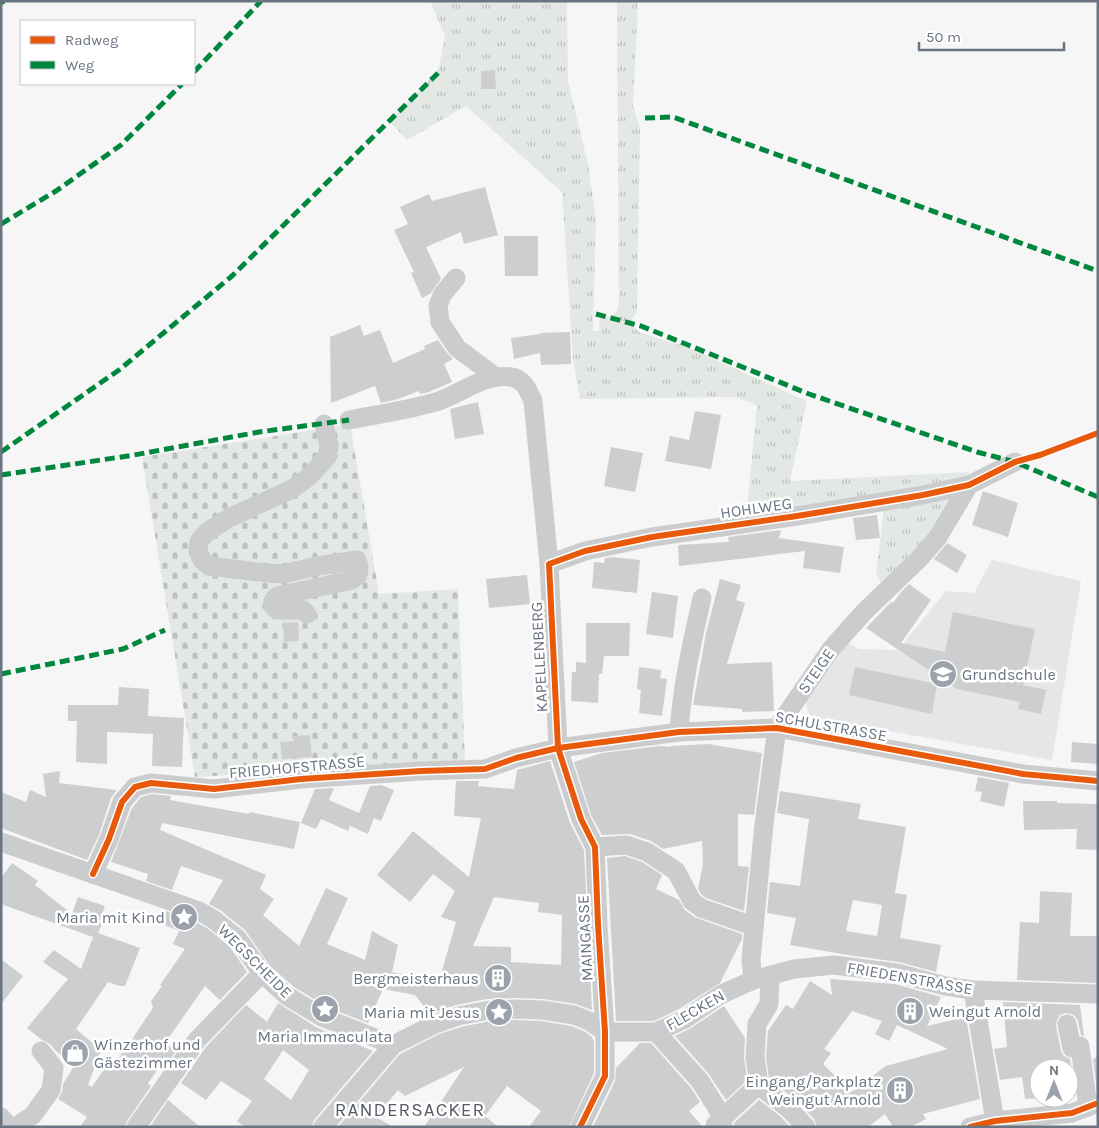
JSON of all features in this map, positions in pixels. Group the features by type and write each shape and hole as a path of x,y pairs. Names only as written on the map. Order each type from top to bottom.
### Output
{"street":[{"path":"456,278 442,295 438,306 440,322 457,348 496,376"},
{"path":"349,420 402,410 440,400 496,376"},
{"name":"KAPELLENBERG","path":"496,376 513,377 524,382 533,400 548,564 558,748"},
{"path":"307,614 303,610 277,610 273,606 273,601 277,596 352,580 358,575 359,567 357,560 317,566 283,574 209,566 202,560 198,551 199,541 207,532 229,518 292,489 310,476 327,456 329,446 324,424"},
{"path":"969,485 1015,462"},
{"name":"HOHLWEG","path":"548,564 585,551 652,536 806,514 923,495 969,485"},
{"name":"STEIGE","path":"758,1085 755,1058 757,1024 769,1004 761,977 751,960 762,847 777,728 831,649 864,612 920,558 938,536 969,485"},
{"path":"679,732 680,708 702,598"},
{"name":"SCHULSTRASSE","path":"558,748 679,732 777,728 1023,774 1098,781"},
{"name":"FRIEDHOFSTRASSE","path":"93,874 109,839 122,802 135,786 151,783 214,789 417,766 485,769 516,758 558,748"},
{"name":"MAINGASSE","path":"558,748 581,819 595,848 605,1032 605,1076 580,1127"},
{"name":"WEGSCHEIDE","path":"1,842 199,911 213,919 238,939 262,973 287,996 322,1016 393,1045"},
{"path":"595,848 626,845 647,852 676,871 692,901 754,928"},
{"name":"FRIEDENSTRASSE","path":"761,977 794,969 834,965 897,973 945,986 972,990 1098,994"},
{"path":"136,1127 196,1040 262,973"},
{"name":"FLECKEN","path":"605,1032 656,1032 685,1019 720,995 761,977"},
{"path":"972,990 995,1122"},
{"path":"323,1127 393,1045 435,1024 458,1016 489,1010 542,1010 574,1015 589,1021 605,1032"},
{"path":"970,1127 995,1122 1085,1112 1080,1046 1072,1048 1067,1024"},
{"path":"656,1032 700,1081 722,1116 720,1124"},
{"path":"16,1127 34,1115 51,1090 54,1068 41,1052"},
{"path":"720,1124 758,1085 788,1109 806,1127"},
{"path":"1,1117 10,1127"}],"shaded area":[{"name":"Grundschule","path":"992,560 1081,581 1052,760 810,717 804,698 844,641 859,649 898,650 946,591 974,593"}],"green space":[{"path":"430,1 567,1 568,81 588,164 596,221 593,331 599,331 600,318 606,318 616,313 619,304 617,1 638,1 633,106 640,129 637,312 632,319 634,328 641,333 687,347 807,401 790,481 970,472 958,481 746,520 757,405 734,397 580,399 573,360 562,192 466,106 407,140 389,121 438,72 445,36"},
{"path":"350,424 379,594 458,589 465,762 195,777 142,457"},
{"path":"937,499 951,499 921,549 883,585 876,574 884,508"}],"building":[{"path":"495,70 496,89 481,89 481,71"},
{"path":"485,187 498,235 464,244 461,232 426,247 441,279 430,294 422,298 411,273 414,272 394,230 408,224 400,207 429,194 432,201"},
{"path":"504,236 538,236 538,276 505,276"},
{"path":"360,325 364,336 380,330 393,363 425,349 424,346 438,340 453,359 444,364 452,382 429,392 420,394 419,391 381,403 375,386 331,403 330,337"},
{"path":"570,332 571,364 541,365 540,353 514,359 511,338 540,333"},
{"path":"478,402 484,434 455,439 450,409"},
{"path":"695,411 721,415 711,469 665,461 670,436 689,440"},
{"path":"611,447 643,453 635,492 604,486"},
{"path":"983,491 1018,503 1008,537 972,525"},
{"path":"877,515 880,538 856,540 853,518"},
{"path":"781,530 779,538 844,547 840,573 803,568 805,551 679,566 678,545 729,542 728,537"},
{"path":"947,543 967,555 957,573 934,559"},
{"path":"605,558 640,560 637,593 592,588 594,562 604,563"},
{"path":"527,575 530,604 489,608 486,579"},
{"path":"720,579 741,585 736,600 745,603 727,664 772,662 774,711 742,712 742,709 693,705 706,633"},
{"path":"909,584 931,600 901,643 945,652 953,612 1035,629 1023,685 1046,690 1041,714 1018,709 1020,702 957,689 866,628 891,602 893,603"},
{"path":"652,592 678,596 673,638 646,634"},
{"path":"298,622 299,641 284,642 283,623"},
{"path":"586,623 630,623 629,656 604,656 602,674 599,674 598,703 571,701 572,672 576,672 576,662 586,663"},
{"path":"639,667 661,670 660,678 667,679 662,716 639,713 641,690 637,689"},
{"path":"855,667 937,684 932,714 849,695"},
{"path":"119,687 149,689 148,716 184,718 182,767 152,766 153,734 107,732 107,764 76,762 77,721 68,721 68,705 118,705"},
{"path":"310,735 312,757 282,759 280,742 294,741 293,736"},
{"path":"1072,742 1098,744 1098,764 1071,762"},
{"path":"708,744 762,753 754,815 738,814 738,866 749,867 744,911 706,898 698,889 703,864 702,841 663,849 651,841 630,834 602,835 591,815 574,762 602,753 660,746"},
{"path":"550,761 570,823 584,850 592,1010 576,1004 543,999 516,998 487,999 456,1005 430,1014 415,995 383,989 368,1023 327,1007 294,987 270,966 245,930 220,910 209,904 223,880 181,866 172,890 146,881 148,874 111,862 132,808 141,797 152,794 171,796 170,800 300,822 294,849 162,823 160,830 266,875 260,889 274,899 263,915 299,946 326,888 348,898 327,944 365,960 372,931 398,945 392,972 439,981 456,922 441,917 455,891 433,874 410,902 377,875 413,831 469,877 481,818 454,816 456,781 479,781 478,786 514,789 517,770","holes":["494,897 539,903 538,912 562,915 561,965 511,962 511,947 473,946"]},
{"path":"60,771 59,783 117,790 111,798 99,835 87,860 1,828 1,792 26,802 30,790 46,797 43,774"},
{"path":"978,777 1009,783 1004,807 980,801 982,792 975,791"},
{"path":"381,785 394,790 381,821 374,818 368,834 350,826 348,831 321,819 316,829 301,823 315,789 334,788 329,800 359,813 370,786"},
{"path":"780,791 861,804 858,819 906,827 895,893 907,895 900,938 941,945 936,972 899,962 790,945 796,918 767,913 770,882 800,886 809,819 777,813","holes":["853,900 882,905 877,936 846,931"]},
{"path":"1023,801 1097,804 1098,850 1076,849 1077,829 1024,830"},
{"path":"625,856 642,862 662,875 656,889 679,900 685,910 694,917 742,934 742,939 720,983 679,1009 654,1021 616,1021 607,858"},
{"path":"12,863 38,881 35,885 72,914 78,897 105,906 99,923 102,924 98,933 140,948 125,986 108,982 76,1029 101,1050 88,1085 92,1087 112,1058 116,1062 125,1049 128,1050 134,1036 153,1008 151,1001 162,986 160,985 185,949 173,944 179,931 158,922 163,910 194,921 207,928 230,947 247,972 220,1000 205,986 165,1043 176,1051 162,1070 159,1068 148,1083 151,1086 127,1121 125,1127 80,1127 87,1117 58,1099 62,1092 63,1084 74,1066 50,1044 27,1028 68,979 43,962 54,950 81,969 93,937 1,904 1,878"},
{"path":"1040,891 1072,893 1070,936 1098,936 1098,983 1017,980 1020,922 1039,923"},
{"path":"1,959 23,976 1,1004"},
{"path":"830,979 895,984 941,997 927,1026 966,1017 980,1099 923,1114 926,1119 910,1127 893,1127 885,1114 868,1127 817,1127 814,1119 797,1101 769,1079 766,1057 768,1031 786,1005 793,1009 810,981 832,995","holes":["852,1011 882,1021 875,1034 889,1041 897,1025 948,1049 886,1066 851,1092 823,1064 831,1053 824,1049"]},
{"path":"1003,1002 1080,1005 1084,1036 1081,1035 1075,1016 1065,1013 1060,1015 1057,1020 1056,1026 1061,1051 1068,1058 1029,1058 1029,1099 1025,1099 1022,1077 1000,1080 994,1049 1007,1047"},
{"path":"278,1003 316,1027 373,1051 314,1120 312,1127 245,1127 237,1121 252,1101 221,1081 206,1100 181,1083 206,1047 246,1005 267,1022","holes":["283,1050 309,1070 291,1100 264,1079"]},
{"path":"724,1006 745,1038 744,1058 747,1078 726,1100 708,1073 675,1036 691,1028"},
{"path":"490,1021 541,1021 571,1026 584,1031 594,1041 594,1073 569,1127 529,1127 541,1111 507,1086 485,1116 498,1127 424,1127 464,1067 405,1096 398,1090 376,1117 393,1127 338,1127 400,1054 439,1034 461,1027"},
{"path":"640,1043 651,1043 691,1088 700,1102 689,1111 703,1127 593,1127 615,1081 616,1068"},
{"path":"1098,1057 1098,1092 1097,1092 1093,1059"},
{"path":"168,1100 200,1127 150,1127"},
{"path":"759,1100 781,1117 790,1127 734,1127 734,1123"}],"marked path":[{"path":"195,71 261,1"},
{"path":"1,452 119,370 232,276 439,72"},
{"path":"1,224 56,191 121,145 181,85"},
{"path":"645,118 673,117 1098,271"},
{"path":"596,314 641,326 809,394 977,452 1015,462 1098,497"},
{"path":"1,475 134,455 259,432 349,420"},
{"path":"1,674 123,649 165,630"}],"cycle path":[{"path":"580,1127 605,1076 605,1032 595,847 581,819 558,748 549,564 585,551 652,537 797,516 923,495 969,485 1015,462 1040,455 1098,433"},
{"path":"93,874 109,839 122,802 135,787 151,783 214,789 301,779 485,769 516,758 558,748 679,732 777,728 1023,774 1098,781"},
{"path":"970,1127 995,1121 1072,1113 1098,1103"}],"place":[{"name":"Grundschule","path":"943,674"},
{"name":"Maria mit Kind","path":"184,917"},
{"name":"Bergmeisterhaus","path":"498,978"},
{"name":"Maria Immaculata","path":"325,1009"},
{"name":"Weingut Arnold","path":"910,1011"},
{"name":"Maria mit Jesus","path":"499,1012"},
{"name":"Winzerhof und Gästezimmer","path":"75,1053"},
{"name":"Eingang/Parkplatz Weingut Arnold","path":"900,1090"}],"district":[{"name":"RANDERSACKER","path":"410,1110"}]}
